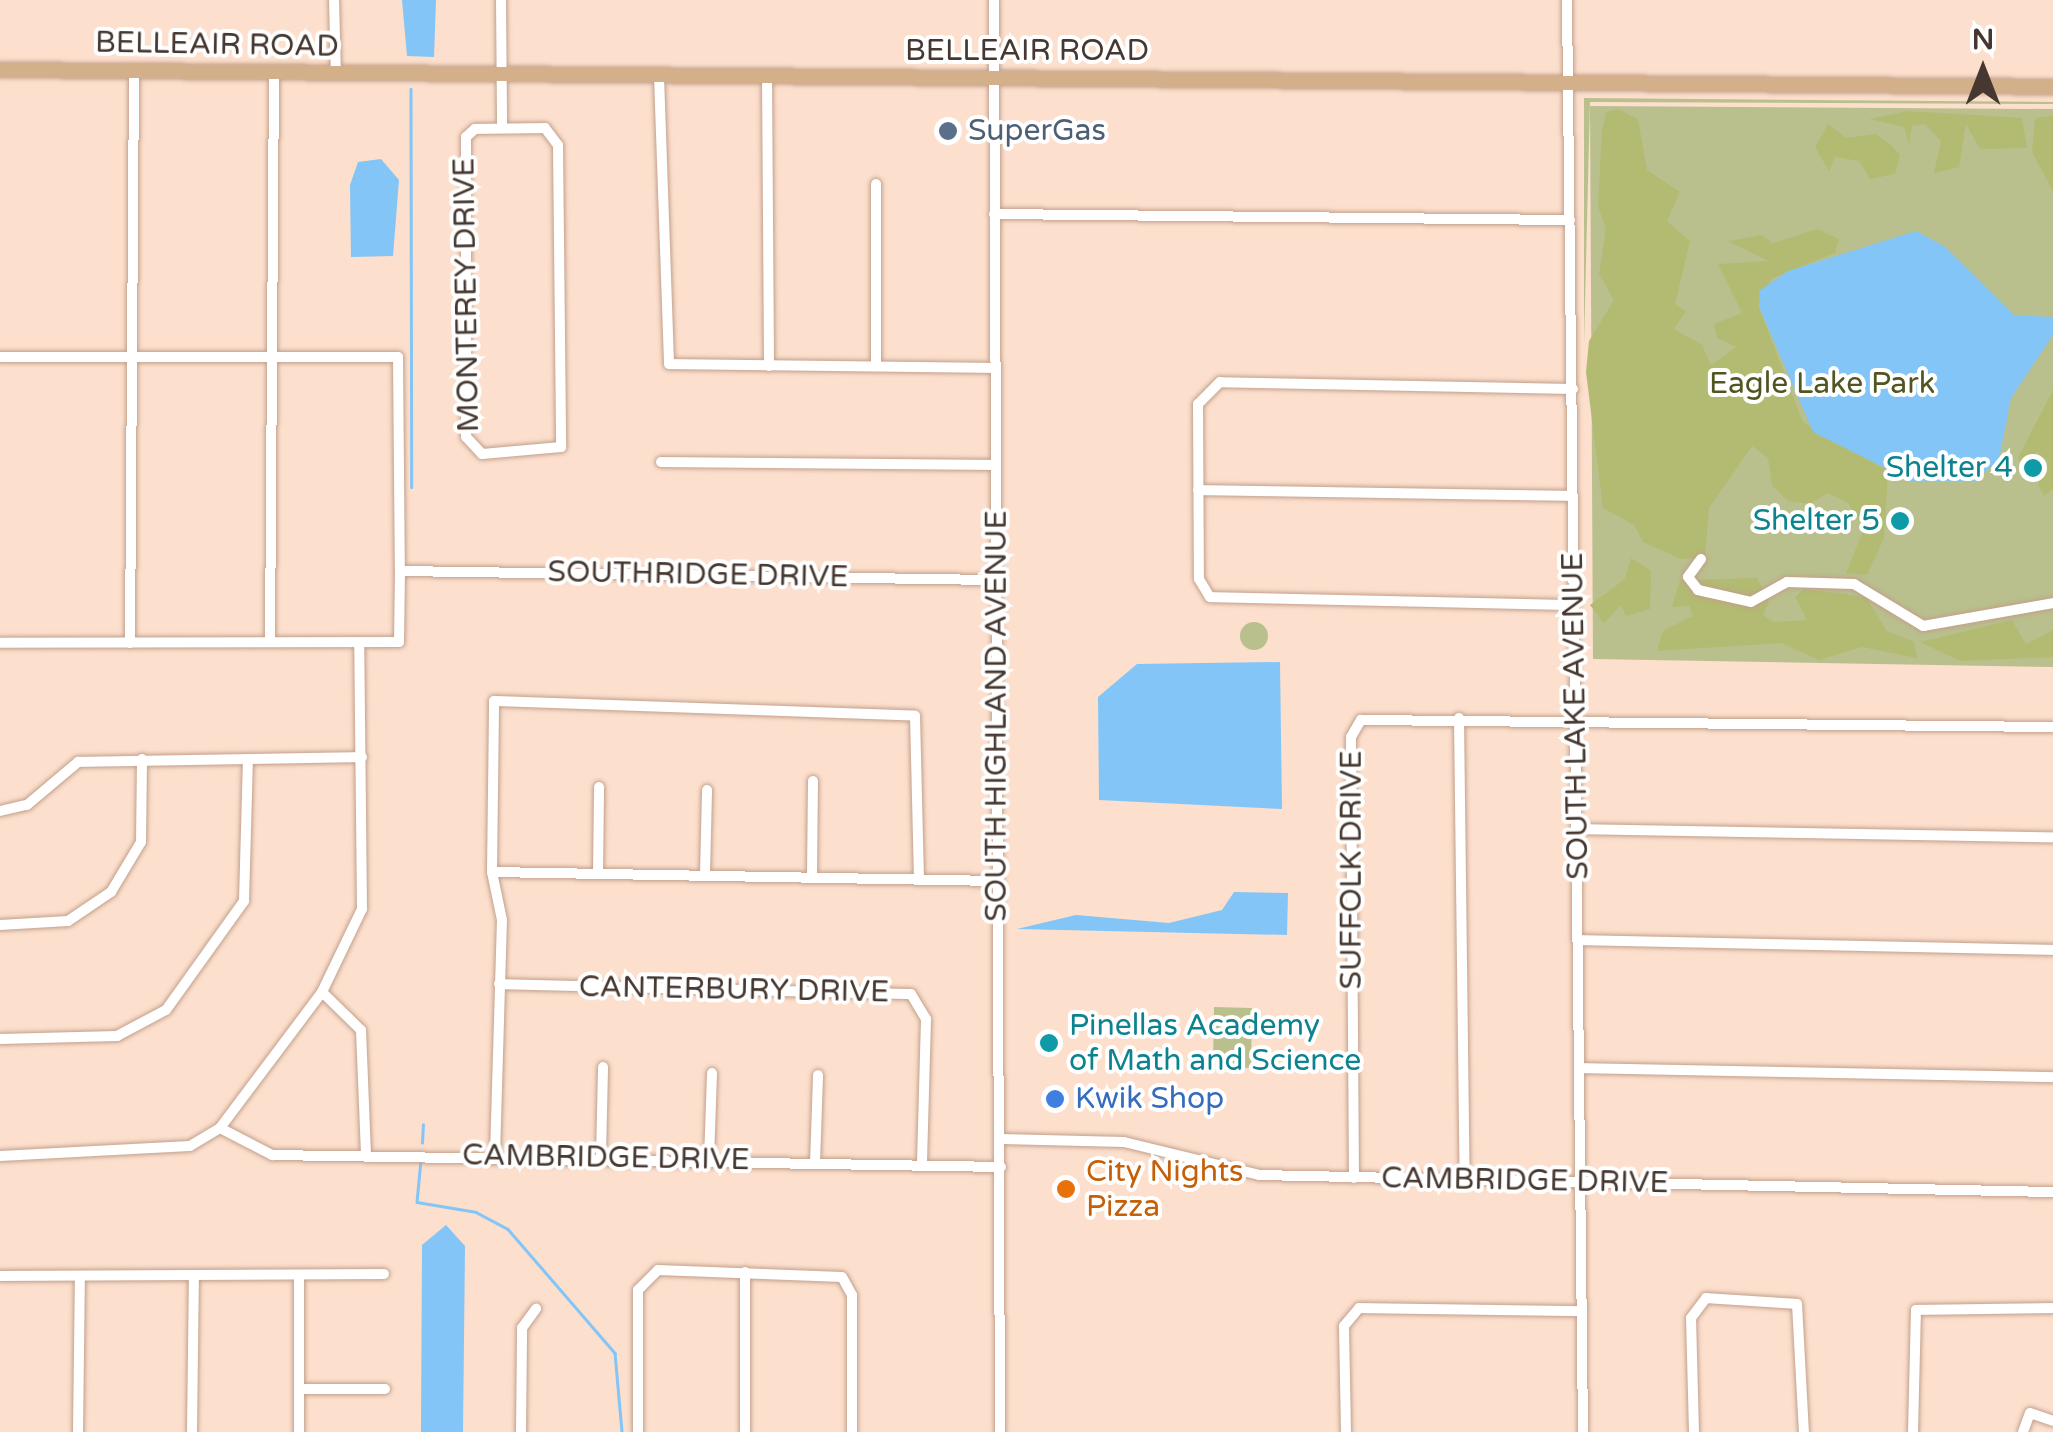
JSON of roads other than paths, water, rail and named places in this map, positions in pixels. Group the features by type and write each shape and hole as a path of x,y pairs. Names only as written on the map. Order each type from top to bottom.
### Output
{"main road":[{"name":"BELLEAIR ROAD","path":"0,70 2053,86"}],"street":[{"path":"334,0 336,74"},
{"name":"MONTEREY DRIVE","path":"501,0 502,128"},
{"name":"SOUTH HIGHLAND AVENUE","path":"994,0 1000,1432"},
{"name":"SOUTH LAKE AVENUE","path":"1568,0 1583,1432"},
{"path":"130,643 134,72"},
{"path":"270,642 274,73"},
{"path":"659,76 669,364 995,368"},
{"path":"767,76 769,366"},
{"name":"MONTEREY DRIVE","path":"502,128 549,129 558,144 562,442 546,455 482,454 466,437 465,144 475,129 502,128"},
{"path":"876,184 876,366"},
{"path":"994,214 1570,220"},
{"path":"0,357 398,357 400,570 400,642 0,644"},
{"path":"1573,389 1211,384 1198,404 1198,490 1204,593 1574,605"},
{"path":"661,462 995,465"},
{"path":"1198,490 1573,496"},
{"path":"1701,559 1689,571 1698,590 1750,602 1787,582 1854,584 1923,626 2053,603"},
{"name":"SOUTHRIDGE DRIVE","path":"400,570 996,580"},
{"path":"0,1156 164,1154 220,1128 322,992 362,909 359,644"},
{"path":"496,1155 499,984 492,872 494,702 916,716 920,879"},
{"name":"SUFFOLK DRIVE","path":"1354,1178 1352,728 1370,716 2053,727"},
{"path":"1460,718 1465,1180"},
{"path":"0,810 27,805 70,764 142,758 362,757"},
{"path":"0,924 68,921 112,892 141,842 142,758"},
{"path":"0,1039 117,1036 166,1010 244,901 248,759"},
{"path":"812,876 813,781"},
{"path":"598,874 599,787"},
{"path":"704,874 707,790"},
{"path":"1577,829 2053,837"},
{"path":"492,872 998,881"},
{"path":"1579,940 2053,950"},
{"name":"CANTERBURY DRIVE","path":"499,984 911,994 926,1019 922,1165"},
{"path":"322,992 361,1030 366,1153"},
{"path":"602,1157 603,1067"},
{"path":"1580,1068 2053,1077"},
{"path":"709,1160 712,1073"},
{"path":"815,1163 818,1075"},
{"name":"CAMBRIDGE DRIVE","path":"220,1128 256,1152 1001,1167"},
{"name":"CAMBRIDGE DRIVE","path":"1001,1139 1124,1142 1259,1174 2053,1192"},
{"path":"745,1272 745,1432"},
{"path":"638,1432 643,1276 745,1272 848,1282 852,1432"},
{"path":"299,1274 299,1432"},
{"path":"0,1276 384,1274"},
{"path":"78,1432 80,1276"},
{"path":"192,1432 194,1276"},
{"path":"1694,1432 1696,1302 1797,1304 1804,1432"},
{"path":"1346,1432 1344,1326 1360,1308 1582,1311"},
{"path":"1913,1432 1916,1310 2053,1308"},
{"path":"521,1432 522,1328 536,1309"},
{"path":"299,1389 385,1389"},
{"path":"2024,1432 2030,1413 2053,1421"}],"water":[{"path":"402,0 436,0 434,57 407,56"},
{"path":"381,159 399,180 393,256 351,257 350,185 358,162"},
{"path":"1916,231 1944,246 2014,315 2053,317 2053,335 2011,398 1999,459 1974,482 1913,482 1813,432 1760,309 1759,291 1788,271"},
{"path":"1280,662 1282,809 1099,800 1098,697 1137,664"},
{"path":"1234,892 1288,893 1287,935 1017,929 1076,915 1169,923 1222,910"},
{"path":"446,1225 465,1246 463,1432 421,1432 422,1245"}],"waterway":[{"path":"411,89 412,487"},
{"path":"422,1143 423,1125"},
{"path":"421,1160 417,1202 476,1212 508,1229 615,1353 622,1432"}],"place":[{"name":"SuperGas","path":"948,131"},
{"name":"Shelter 4","path":"2033,468"},
{"name":"Shelter 5","path":"1900,521"},
{"name":"Pinellas Academy of Math and Science","path":"1049,1043"},
{"name":"Kwik Shop","path":"1055,1099"},
{"name":"City Nights Pizza","path":"1066,1189"}],"park label":[{"name":"Eagle Lake Park","path":"1822,384"}]}
